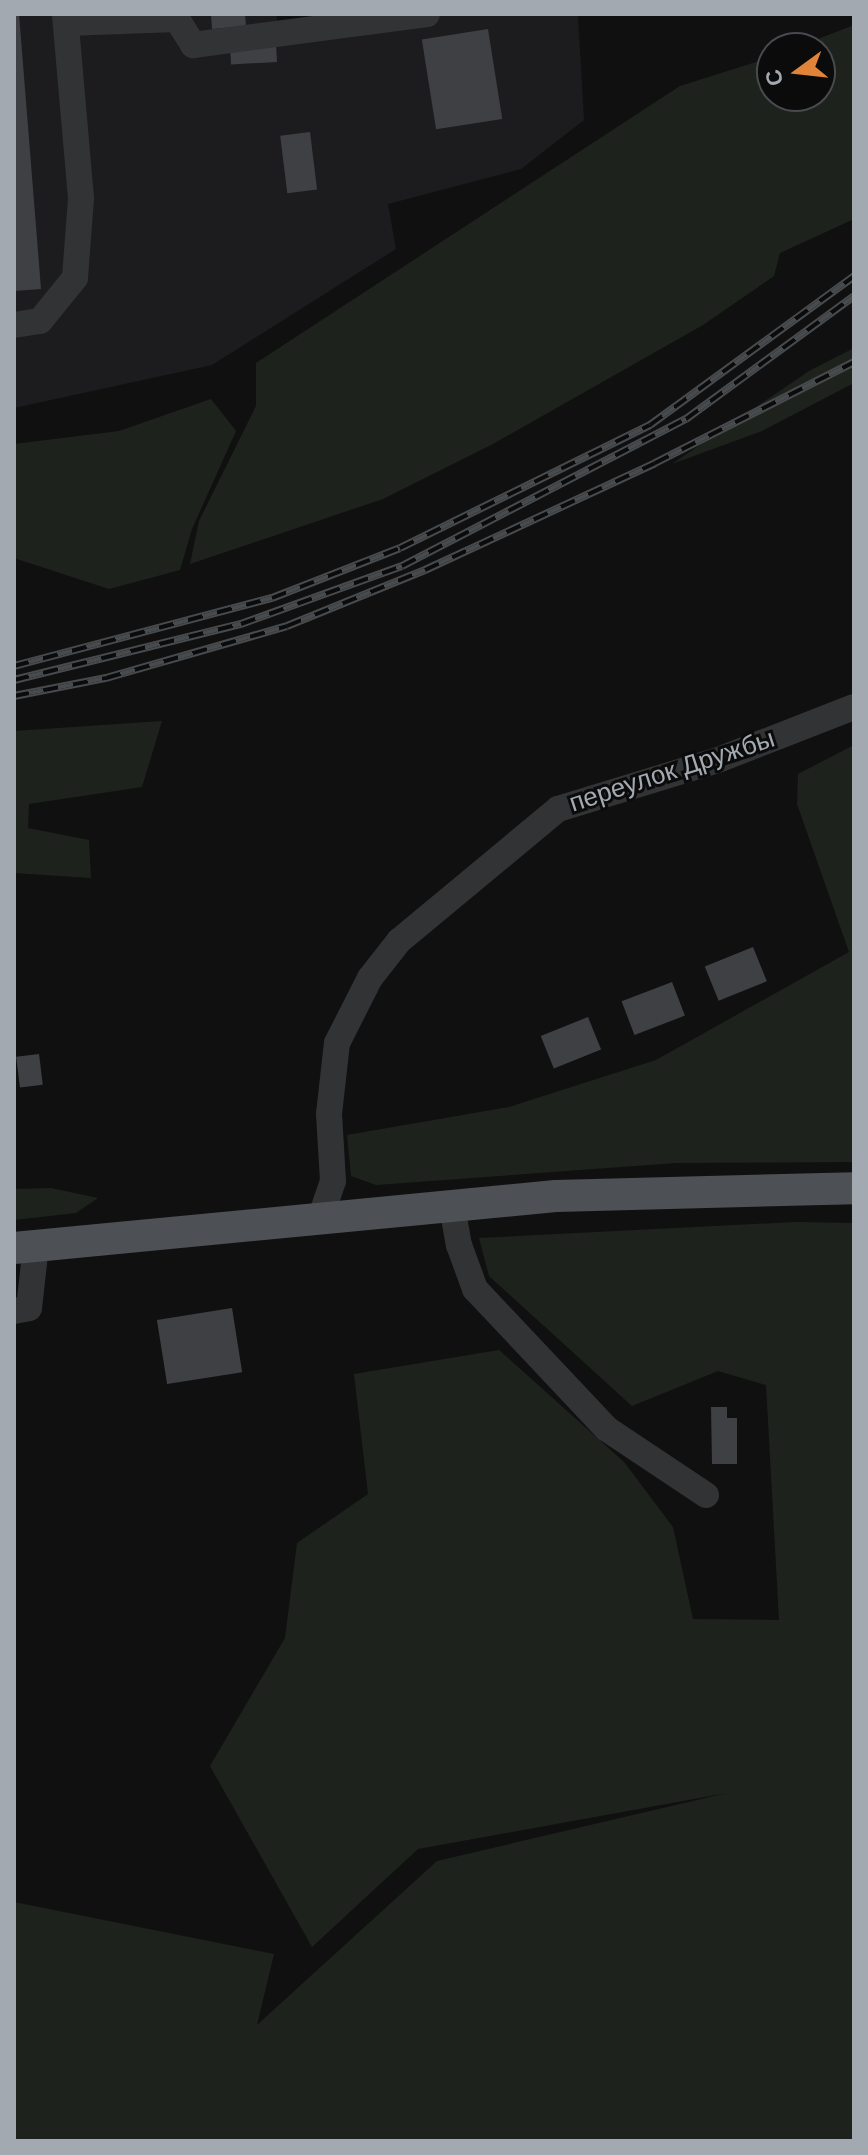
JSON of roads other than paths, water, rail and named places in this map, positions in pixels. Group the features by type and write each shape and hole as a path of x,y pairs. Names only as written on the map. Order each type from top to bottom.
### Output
{"main road":[{"path":"25,1247 556,1196 854,1188"}],"street":[{"path":"14,325 40,321 75,278 81,198 65,18 177,19 193,45 427,14"},
{"name":"переулок Дружбы","path":"320,1219 333,1181 329,1114 337,1043 370,978 399,941 558,809 718,760 854,707"},
{"path":"452,1206 459,1245 475,1289 607,1429 706,1495"},
{"path":"14,1311 29,1308 25,1247"}],"railway":[{"path":"14,666 272,598 400,548 650,425 854,276"},
{"path":"14,680 241,624 402,566 686,419 854,296"},
{"path":"14,696 106,678 287,626 425,570 655,463 854,362"}]}
